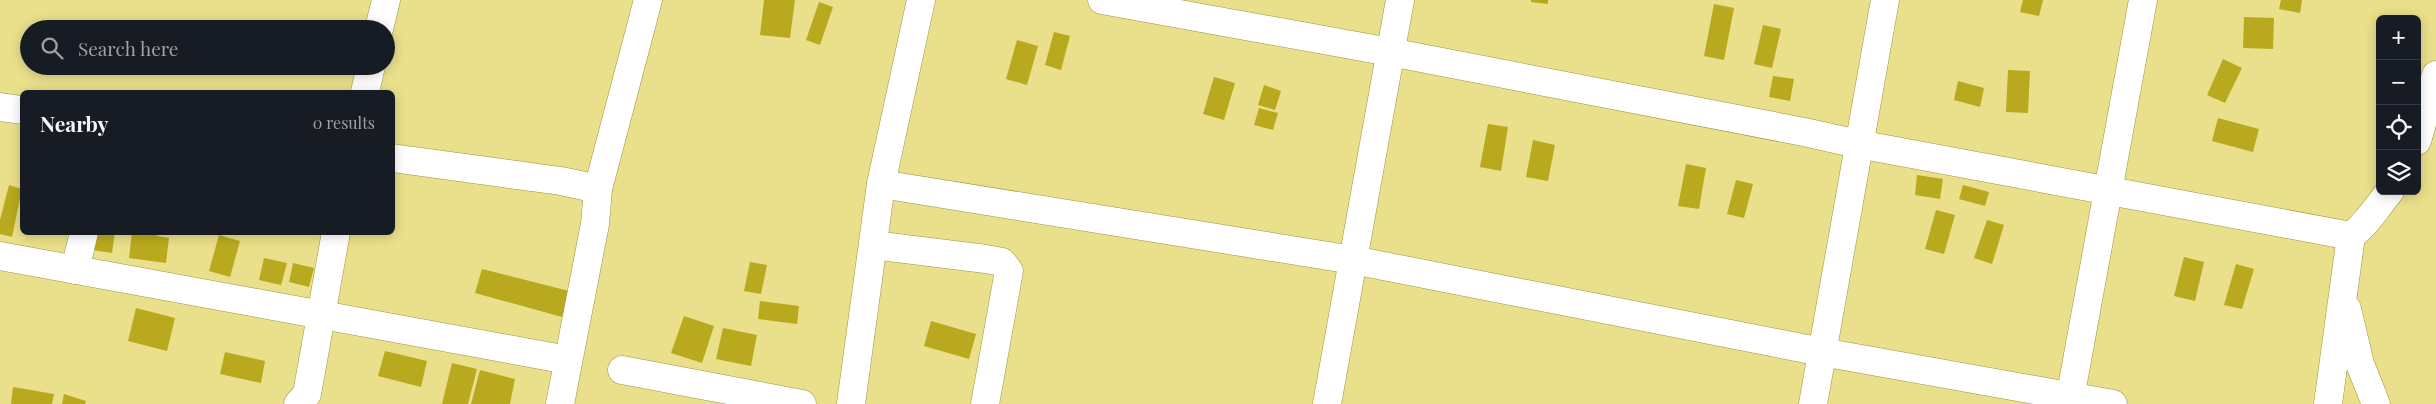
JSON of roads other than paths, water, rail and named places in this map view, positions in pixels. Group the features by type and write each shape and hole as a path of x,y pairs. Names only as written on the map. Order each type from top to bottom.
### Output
{"street":[{"path":"381,20 386,0"},
{"path":"560,404 595,224 598,189 648,0"},
{"path":"850,404 881,184 921,0"},
{"path":"1102,0 1390,52 1858,144 2351,236"},
{"path":"1327,404 1400,0"},
{"path":"1813,404 1885,0"},
{"path":"2070,401 2143,0"},
{"path":"2421,127 2436,74"},
{"path":"365,90 369,75"},
{"path":"0,107 20,110"},
{"path":"395,158 560,181 598,189"},
{"path":"881,184 1353,260 2070,401 2113,404"},
{"path":"2328,404 2351,236 2366,225 2387,195"},
{"path":"75,270 83,235"},
{"path":"298,404 307,394 335,235"},
{"path":"872,245 1002,262 1009,271 985,404"},
{"path":"0,256 568,360"},
{"path":"2344,295 2360,364 2376,404"},
{"path":"622,370 802,404"}]}
